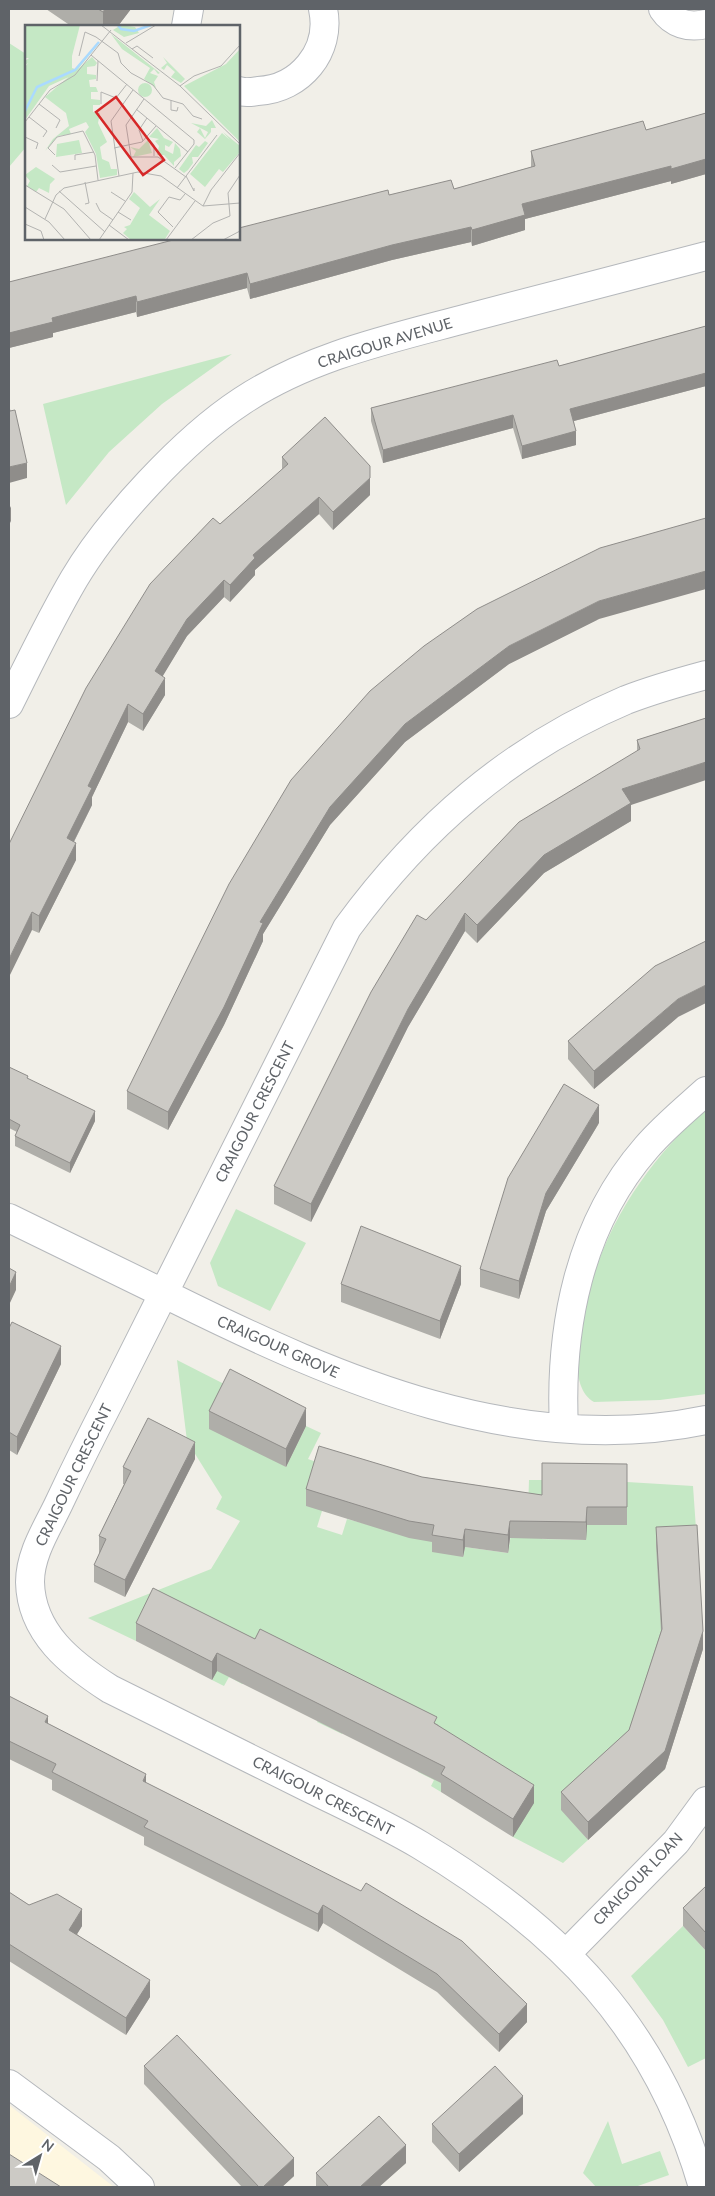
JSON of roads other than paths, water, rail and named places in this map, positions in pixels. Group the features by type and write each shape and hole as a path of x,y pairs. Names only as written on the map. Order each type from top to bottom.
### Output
{"street":[{"path":"186,25 188,9"},
{"path":"240,90 276,90 304,73 322,45 322,9"},
{"path":"663,9 669,18 692,28 706,24"},
{"name":"CRAIGOUR AVENUE","path":"9,704 43,635 75,577 111,527 154,479 193,440 242,401 304,367 367,345 706,256"},
{"name":"CRAIGOUR CRESCENT","path":"703,2187 682,2126 652,2064 598,1986 540,1929 499,1898 418,1844 110,1689 86,1674 59,1652 41,1626 32,1597 31,1572 33,1560 82,1454 347,928 377,887 408,851 466,797 543,742 629,699 706,675"},
{"path":"564,1428 563,1387 566,1340 572,1302 588,1245 607,1205 632,1165 662,1131 706,1091"},
{"name":"CRAIGOUR GROVE","path":"9,1218 242,1332 338,1373 407,1398 470,1414 564,1428 626,1430 706,1420"},
{"name":"CRAIGOUR LOAN","path":"566,1954 676,1842 706,1801"},
{"path":"9,2084 109,2158 140,2187"}]}
